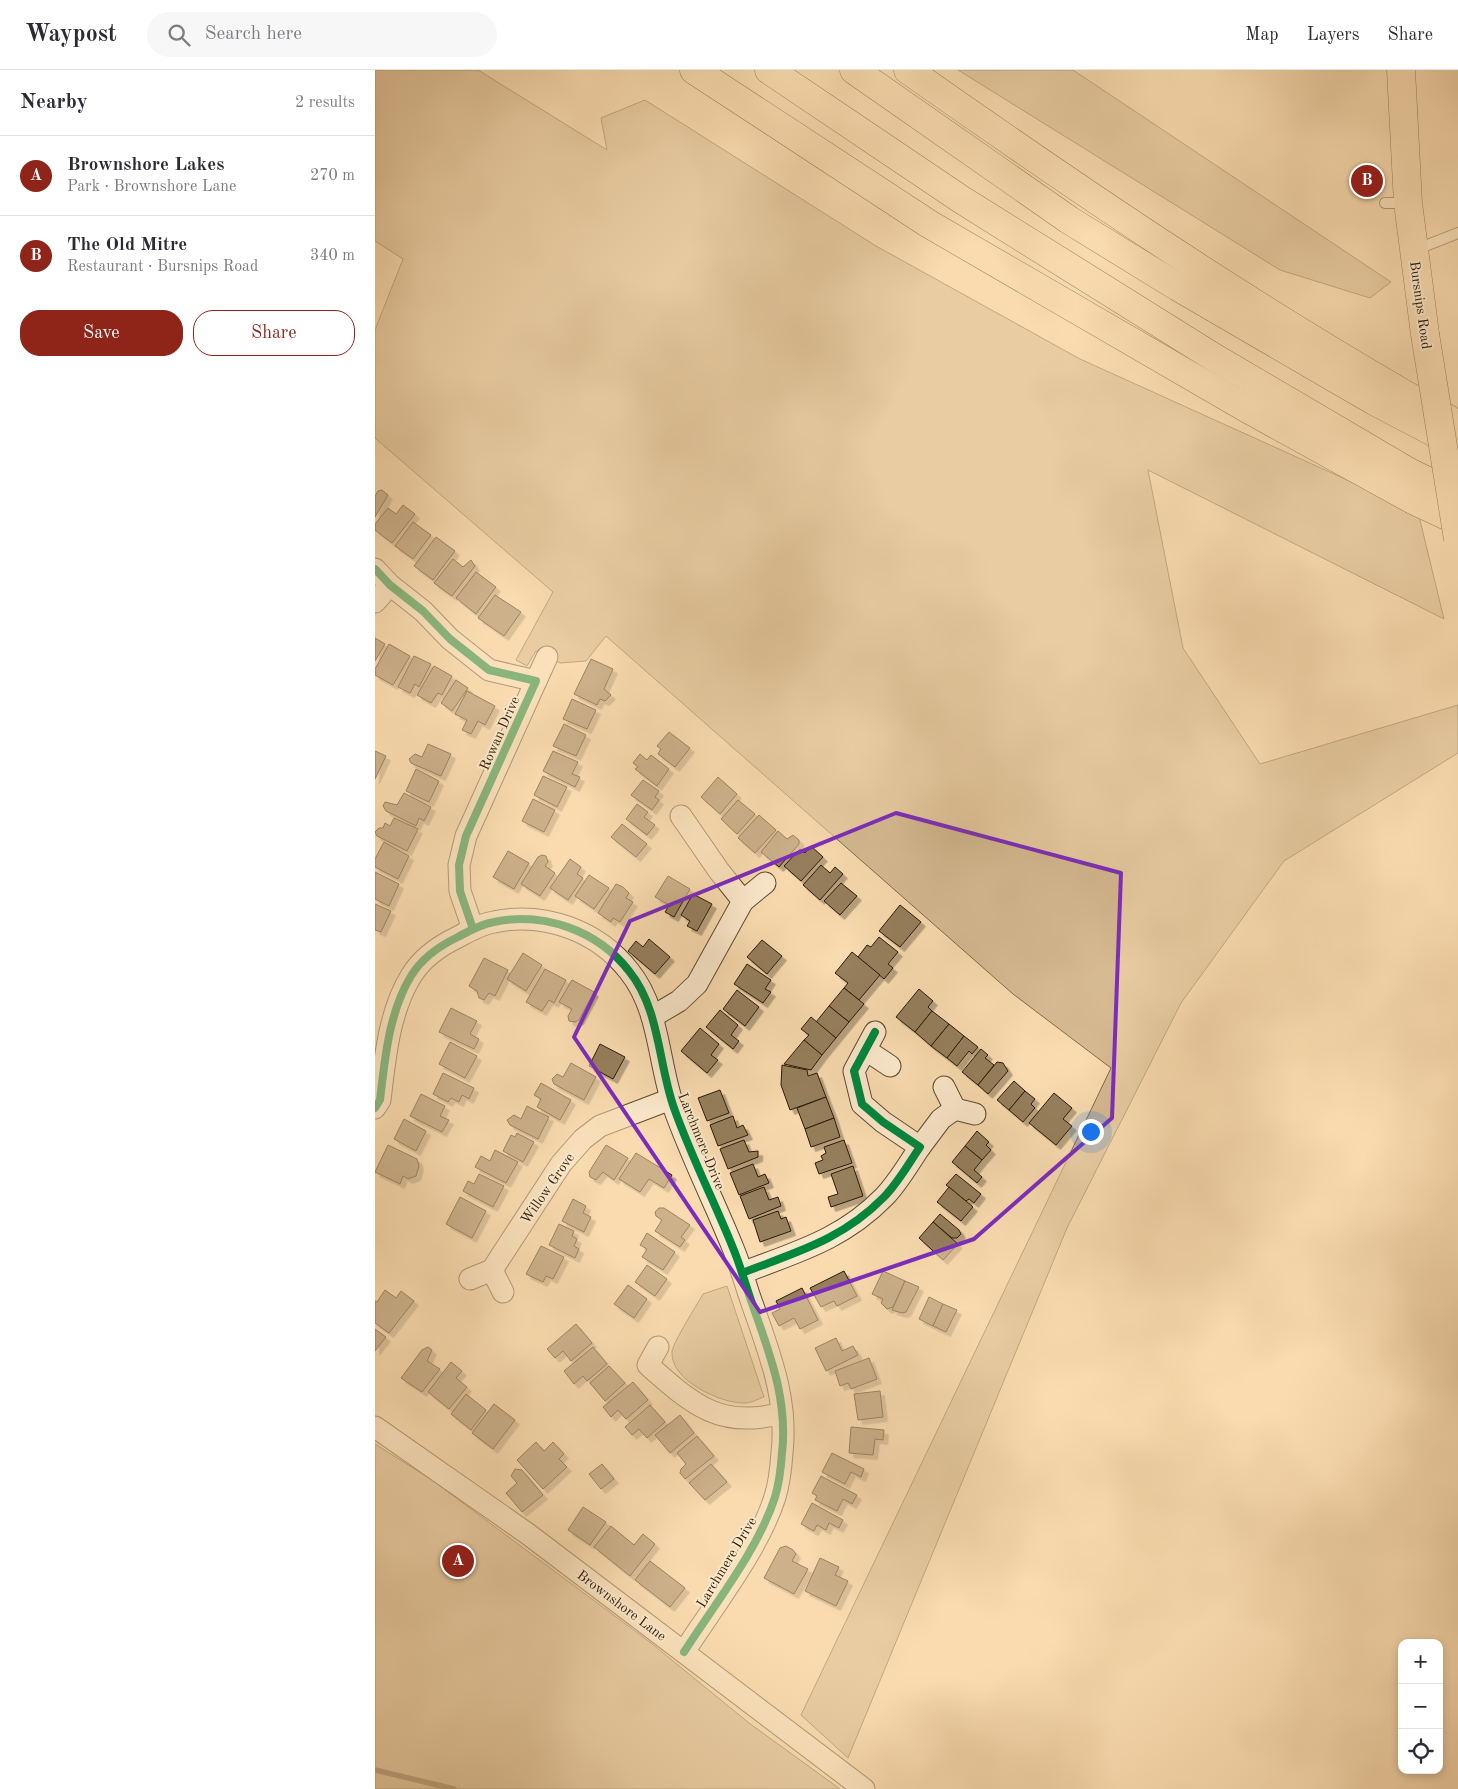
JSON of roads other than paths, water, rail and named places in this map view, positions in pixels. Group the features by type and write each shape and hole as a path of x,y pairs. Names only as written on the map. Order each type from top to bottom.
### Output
{"main road":[{"path":"694,70 929,224 1246,408 1413,500 1458,521"},
{"path":"717,70 858,159 962,200"},
{"path":"769,70 962,200 1215,358 1409,472 1458,496"},
{"path":"854,70 1077,225 1178,287 1374,401 1458,445"},
{"path":"907,70 1007,140 1323,346 1458,425"},
{"name":"Bursnips Road","path":"1401,70 1397,203 1413,251 1458,539"}],"street":[{"name":"Rowan Drive","path":"375,569 390,585 423,611 450,639 489,670 536,681"},
{"path":"375,602 390,585"},
{"name":"Rowan Drive","path":"473,929 460,891 459,865 466,836 547,657"},
{"path":"681,816 719,871 743,901"},
{"path":"652,1017 679,1001 697,984 743,901 765,882"},
{"name":"Larchmere Drive","path":"377,1102 398,998 412,973 430,953 473,929 493,922 522,919 555,923 579,931 597,940 629,970 645,997 652,1017 671,1099 742,1273 775,1368 780,1384 782,1413 783,1451 777,1486 763,1527 684,1652"},
{"path":"890,1066 871,1041 854,1071 862,1104 883,1122 920,1147"},
{"path":"742,1273 821,1242 846,1230 885,1196 941,1120 965,1111 944,1087"},
{"name":"Willow Grove","path":"492,1270 561,1164 583,1139 600,1126 671,1099"},
{"path":"470,1279 492,1270 503,1292"},
{"path":"658,1347 648,1365 688,1400 703,1408 739,1418 760,1419 782,1413"},
{"name":"Brownshore Lane","path":"375,1427 528,1534 864,1789"}],"lane":[{"path":"1413,251 1458,233"}],"waterway":[{"path":"375,1770 454,1789"}],"place":[{"name":"The Old Mitre","path":"1367,181"},
{"name":"Brownshore Lakes","path":"458,1561"}]}
